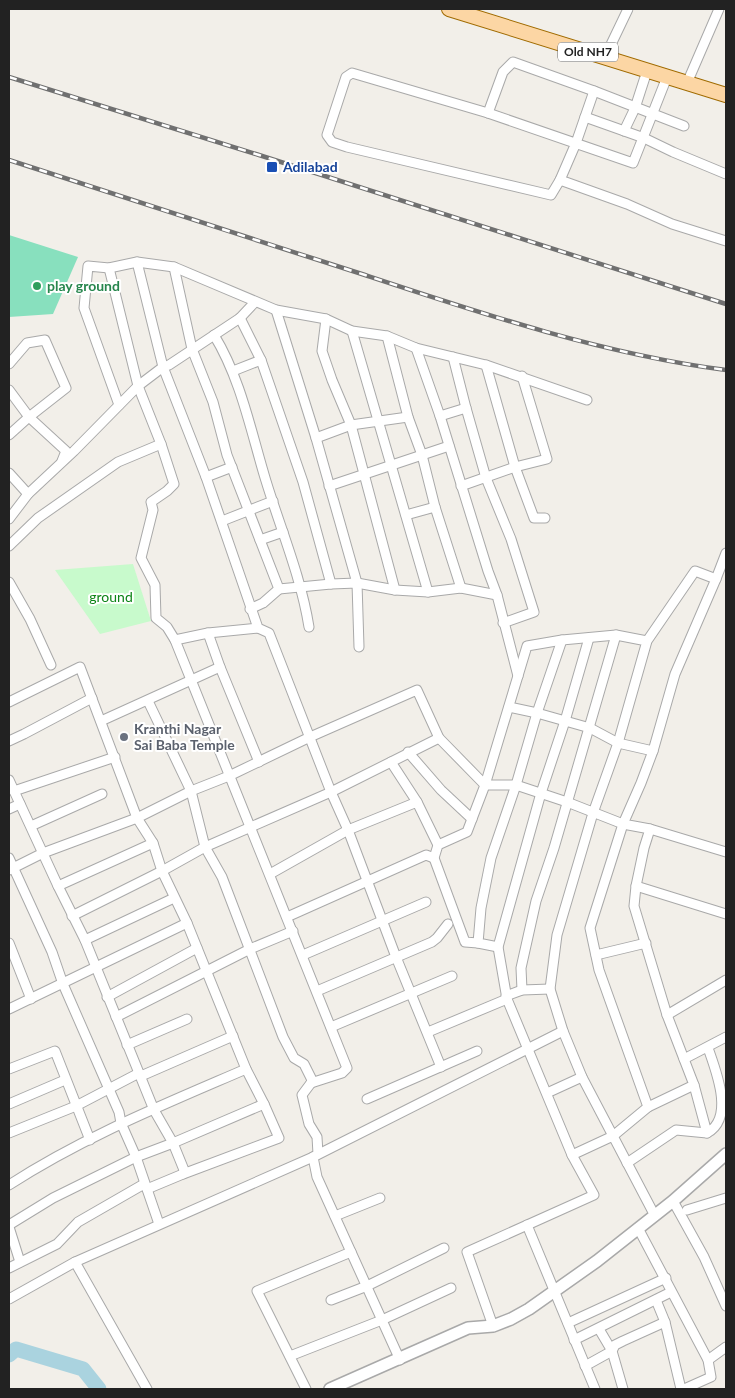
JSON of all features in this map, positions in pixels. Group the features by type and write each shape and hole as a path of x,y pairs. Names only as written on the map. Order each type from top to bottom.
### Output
{"main road":[{"name":"Old NH7","path":"449,9 606,54 647,71 667,77 688,80 726,95"},
{"name":"old NH7","path":"474,9 688,80 726,88"}],"street":[{"path":"606,54 628,9"},
{"path":"688,80 719,9"},
{"path":"488,113 503,72 513,62 684,126"},
{"path":"624,131 635,108 647,71"},
{"path":"594,91 576,143 560,180 554,192 548,196 346,147 332,142 327,135 346,76 352,73 488,113 576,143 634,163 667,77"},
{"path":"585,117 644,138 726,174"},
{"path":"560,180 627,204 672,224 726,241"},
{"path":"138,262 163,367 206,477 258,628"},
{"path":"119,405 84,308 88,266 109,268 138,262 174,267 276,310 326,320 352,330 387,336 416,348 522,376 587,400"},
{"path":"174,267 192,348 213,402 232,467 279,589"},
{"path":"109,268 138,386 161,444 174,484 151,502 153,510 142,560 155,585 156,618 168,627 175,640 228,776 288,917 347,1068 342,1073 312,1083 302,1096 309,1124 317,1137 316,1174 400,1360"},
{"path":"9,519 28,494 138,386 163,367 240,318 255,302"},
{"path":"276,310 316,438 357,583 359,647"},
{"path":"240,318 261,360 303,482 331,584"},
{"path":"326,320 322,350 351,425 395,590"},
{"path":"352,330 428,592"},
{"path":"214,334 233,371 301,588 309,627"},
{"path":"387,336 408,417 422,455 435,507 462,588"},
{"path":"9,364 27,344 45,340 66,388 28,416 9,435"},
{"path":"416,348 440,416 497,595 518,676"},
{"path":"453,357 486,478 511,539 534,612 504,623"},
{"path":"233,371 261,360"},
{"path":"486,365 516,467 534,518 545,518"},
{"path":"462,486 516,467 547,460 522,376"},
{"path":"9,390 28,416 66,452 61,463"},
{"path":"440,416 466,408"},
{"path":"316,438 351,425 408,417"},
{"path":"9,546 38,518 118,462 161,444"},
{"path":"329,486 449,446"},
{"path":"206,477 232,467"},
{"path":"9,473 28,494"},
{"path":"222,521 273,501"},
{"path":"406,515 435,507"},
{"path":"260,540 283,532"},
{"path":"648,1107 599,970 590,928 623,824 641,783 652,751 675,674 726,553"},
{"path":"655,1216 582,1077 563,1032 550,989 556,935 593,813 618,743 647,641 695,571 716,578"},
{"path":"9,582 30,619 51,665"},
{"path":"250,608 263,603 279,589 331,584 357,583 395,590 428,592 462,588 497,595"},
{"path":"175,640 208,633 258,628 269,633 441,1067"},
{"path":"208,633 259,762"},
{"path":"438,845 467,832 485,785 527,646 562,640 616,635 647,641"},
{"path":"522,990 521,968 536,901 554,848 616,635"},
{"path":"493,1326 467,1252 594,1195 572,1155 507,998 498,947 541,793 566,721 589,638"},
{"path":"478,943 481,908 491,858 562,640"},
{"path":"9,702 80,667 138,818 153,843 162,871 188,923 246,1069 279,1138 146,1187 78,1222 57,1244 9,1268"},
{"path":"101,721 220,667"},
{"path":"11,869 43,853 138,818 191,791 416,690 439,738 485,785 516,785 623,824 650,829 726,852"},
{"path":"9,741 92,698"},
{"path":"148,701 191,791 205,847 222,877 283,1037 294,1058 304,1064 312,1083"},
{"path":"509,706 590,728 618,743 652,751"},
{"path":"72,916 162,871 205,847 331,792 439,738"},
{"path":"408,752 440,790 472,819"},
{"path":"14,791 115,758"},
{"path":"391,762 416,802 438,845 434,858 464,942 498,947"},
{"path":"9,780 85,940 154,1110 173,1144 184,1174"},
{"path":"31,826 102,794"},
{"path":"270,874 348,830 416,802"},
{"path":"9,809 20,804"},
{"path":"650,829 636,886 634,906 667,1015 694,1085 706,1133"},
{"path":"58,886 153,843"},
{"path":"288,917 426,855 434,858"},
{"path":"9,858 11,869 52,952 63,984 119,1112 158,1224"},
{"path":"636,886 726,914"},
{"path":"85,940 174,898"},
{"path":"303,955 426,902"},
{"path":"9,1009 188,923"},
{"path":"317,991 435,940 448,924"},
{"path":"116,1017 250,949 293,931"},
{"path":"596,955 646,943"},
{"path":"9,946 31,999"},
{"path":"108,997 197,948"},
{"path":"9,974 19,970"},
{"path":"331,1027 452,976"},
{"path":"667,1015 726,980"},
{"path":"428,1032 522,990 550,989"},
{"path":"127,1046 187,1019"},
{"path":"9,1299 75,1262 316,1156 563,1032"},
{"path":"9,1133 76,1106 140,1074 233,1036"},
{"path":"684,1059 726,1037"},
{"path":"627,1163 676,1130 706,1133 714,1129 720,1118 720,1084 708,1048"},
{"path":"9,1069 55,1051 90,1140"},
{"path":"367,1099 477,1051"},
{"path":"9,1184 41,1164 122,1123 246,1069"},
{"path":"547,1093 582,1077"},
{"path":"9,1104 65,1080"},
{"path":"572,1155 612,1136 648,1107 694,1085"},
{"path":"20,1262 9,1226 53,1198 136,1157 173,1144 264,1104"},
{"path":"330,1389 400,1360 468,1328 493,1326 511,1319 597,1262 673,1201 726,1154"},
{"path":"335,1216 380,1198"},
{"path":"687,1210 726,1198"},
{"path":"673,1201 704,1258 726,1306"},
{"path":"527,1225 595,1389"},
{"path":"638,1228 708,1360 711,1377 682,1389 665,1322 656,1300"},
{"path":"331,1300 366,1286 444,1248"},
{"path":"306,1389 257,1291 351,1252"},
{"path":"75,1262 147,1389"},
{"path":"568,1323 666,1278"},
{"path":"290,1356 382,1320 451,1288"},
{"path":"574,1340 600,1329 671,1292"},
{"path":"585,1366 612,1351 615,1345 665,1322"},
{"path":"600,1329 612,1351 623,1389"},
{"path":"708,1360 726,1347"}],"green space":[{"name":"play ground","path":"9,235 78,257 53,314 9,317"},
{"name":"ground","path":"133,564 151,621 100,634 55,570"}],"waterway":[{"path":"9,1355 16,1349 83,1369 99,1389"}],"railway":[{"path":"9,77 726,304"},
{"path":"9,160 499,318 634,354 726,370"}],"place":[{"name":"Adilabad","path":"272,167"},
{"name":"play ground","path":"37,286"},
{"name":"Kranthi Nagar Sai Baba Temple","path":"124,737"}]}
